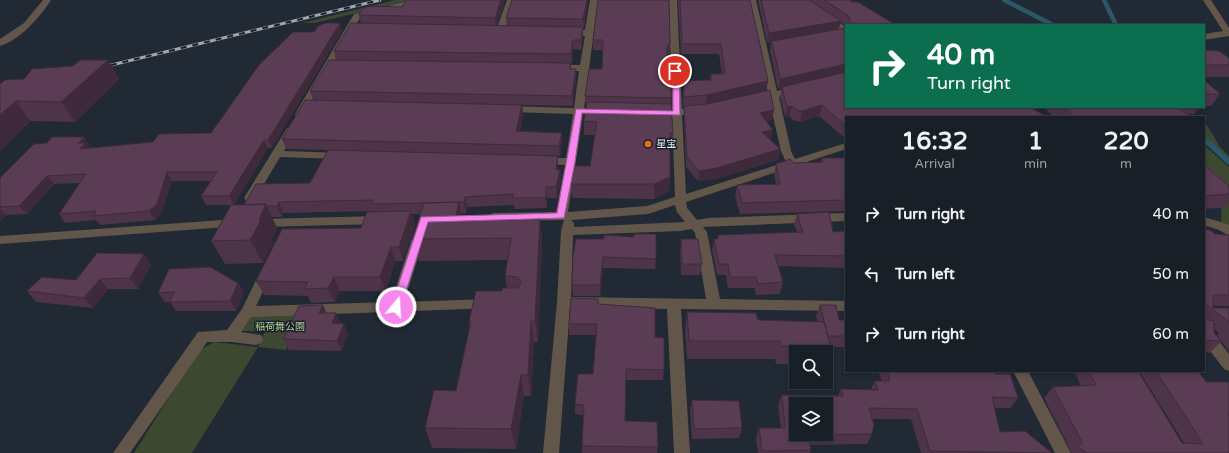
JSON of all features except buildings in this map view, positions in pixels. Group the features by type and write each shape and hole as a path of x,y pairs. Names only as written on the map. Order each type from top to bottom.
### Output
{"street":[{"path":"0,44 18,32 40,12 47,0"},
{"path":"236,224 305,105 333,65 354,28 357,16 422,0"},
{"path":"500,31 511,0"},
{"path":"551,453 564,302 567,231 564,216 594,0"},
{"path":"672,0 682,209 701,232 714,304"},
{"path":"752,0 767,48 773,95 786,151 791,162"},
{"path":"799,0 844,33"},
{"path":"1205,37 1229,33 1207,0"},
{"path":"560,32 589,33"},
{"path":"544,68 584,68"},
{"path":"751,100 802,88"},
{"path":"305,105 320,106"},
{"path":"492,109 610,112"},
{"path":"649,113 677,113 706,110"},
{"path":"477,218 564,216 648,210 791,162 845,146"},
{"path":"276,154 348,156"},
{"path":"531,161 571,162"},
{"path":"567,231 680,227 708,222 845,217"},
{"path":"396,307 424,219"},
{"path":"0,240 236,224 393,220"},
{"path":"1205,221 1223,227 1229,232"},
{"path":"284,236 291,222"},
{"path":"231,336 247,312 271,264"},
{"path":"564,302 845,306"},
{"path":"247,312 500,304"},
{"path":"674,304 682,453"},
{"path":"1205,333 1229,366"},
{"path":"121,453 203,336 231,336 256,339"},
{"path":"1021,372 1063,453"}],"green space":[{"path":"395,0 411,0 315,23 302,23"},
{"path":"1205,122 1220,147 1229,156 1229,162 1205,139"},
{"path":"1205,146 1229,167 1229,230 1221,223 1220,202 1205,188"},
{"name":"稲荷舞公園","path":"305,310 286,350 258,347 265,331 237,331 247,312"},
{"path":"214,342 258,347 192,453 134,453 198,351"}],"waterway":[{"path":"1004,0 1051,24"},
{"path":"1104,0 1116,24"},
{"path":"1205,140 1229,162"}],"railway":[{"path":"99,68 380,0"}],"place":[{"name":"星宝","path":"648,144"}],"route":[{"path":"396,307 424,219 561,216 571,162 578,111 677,113 675,71"}]}
